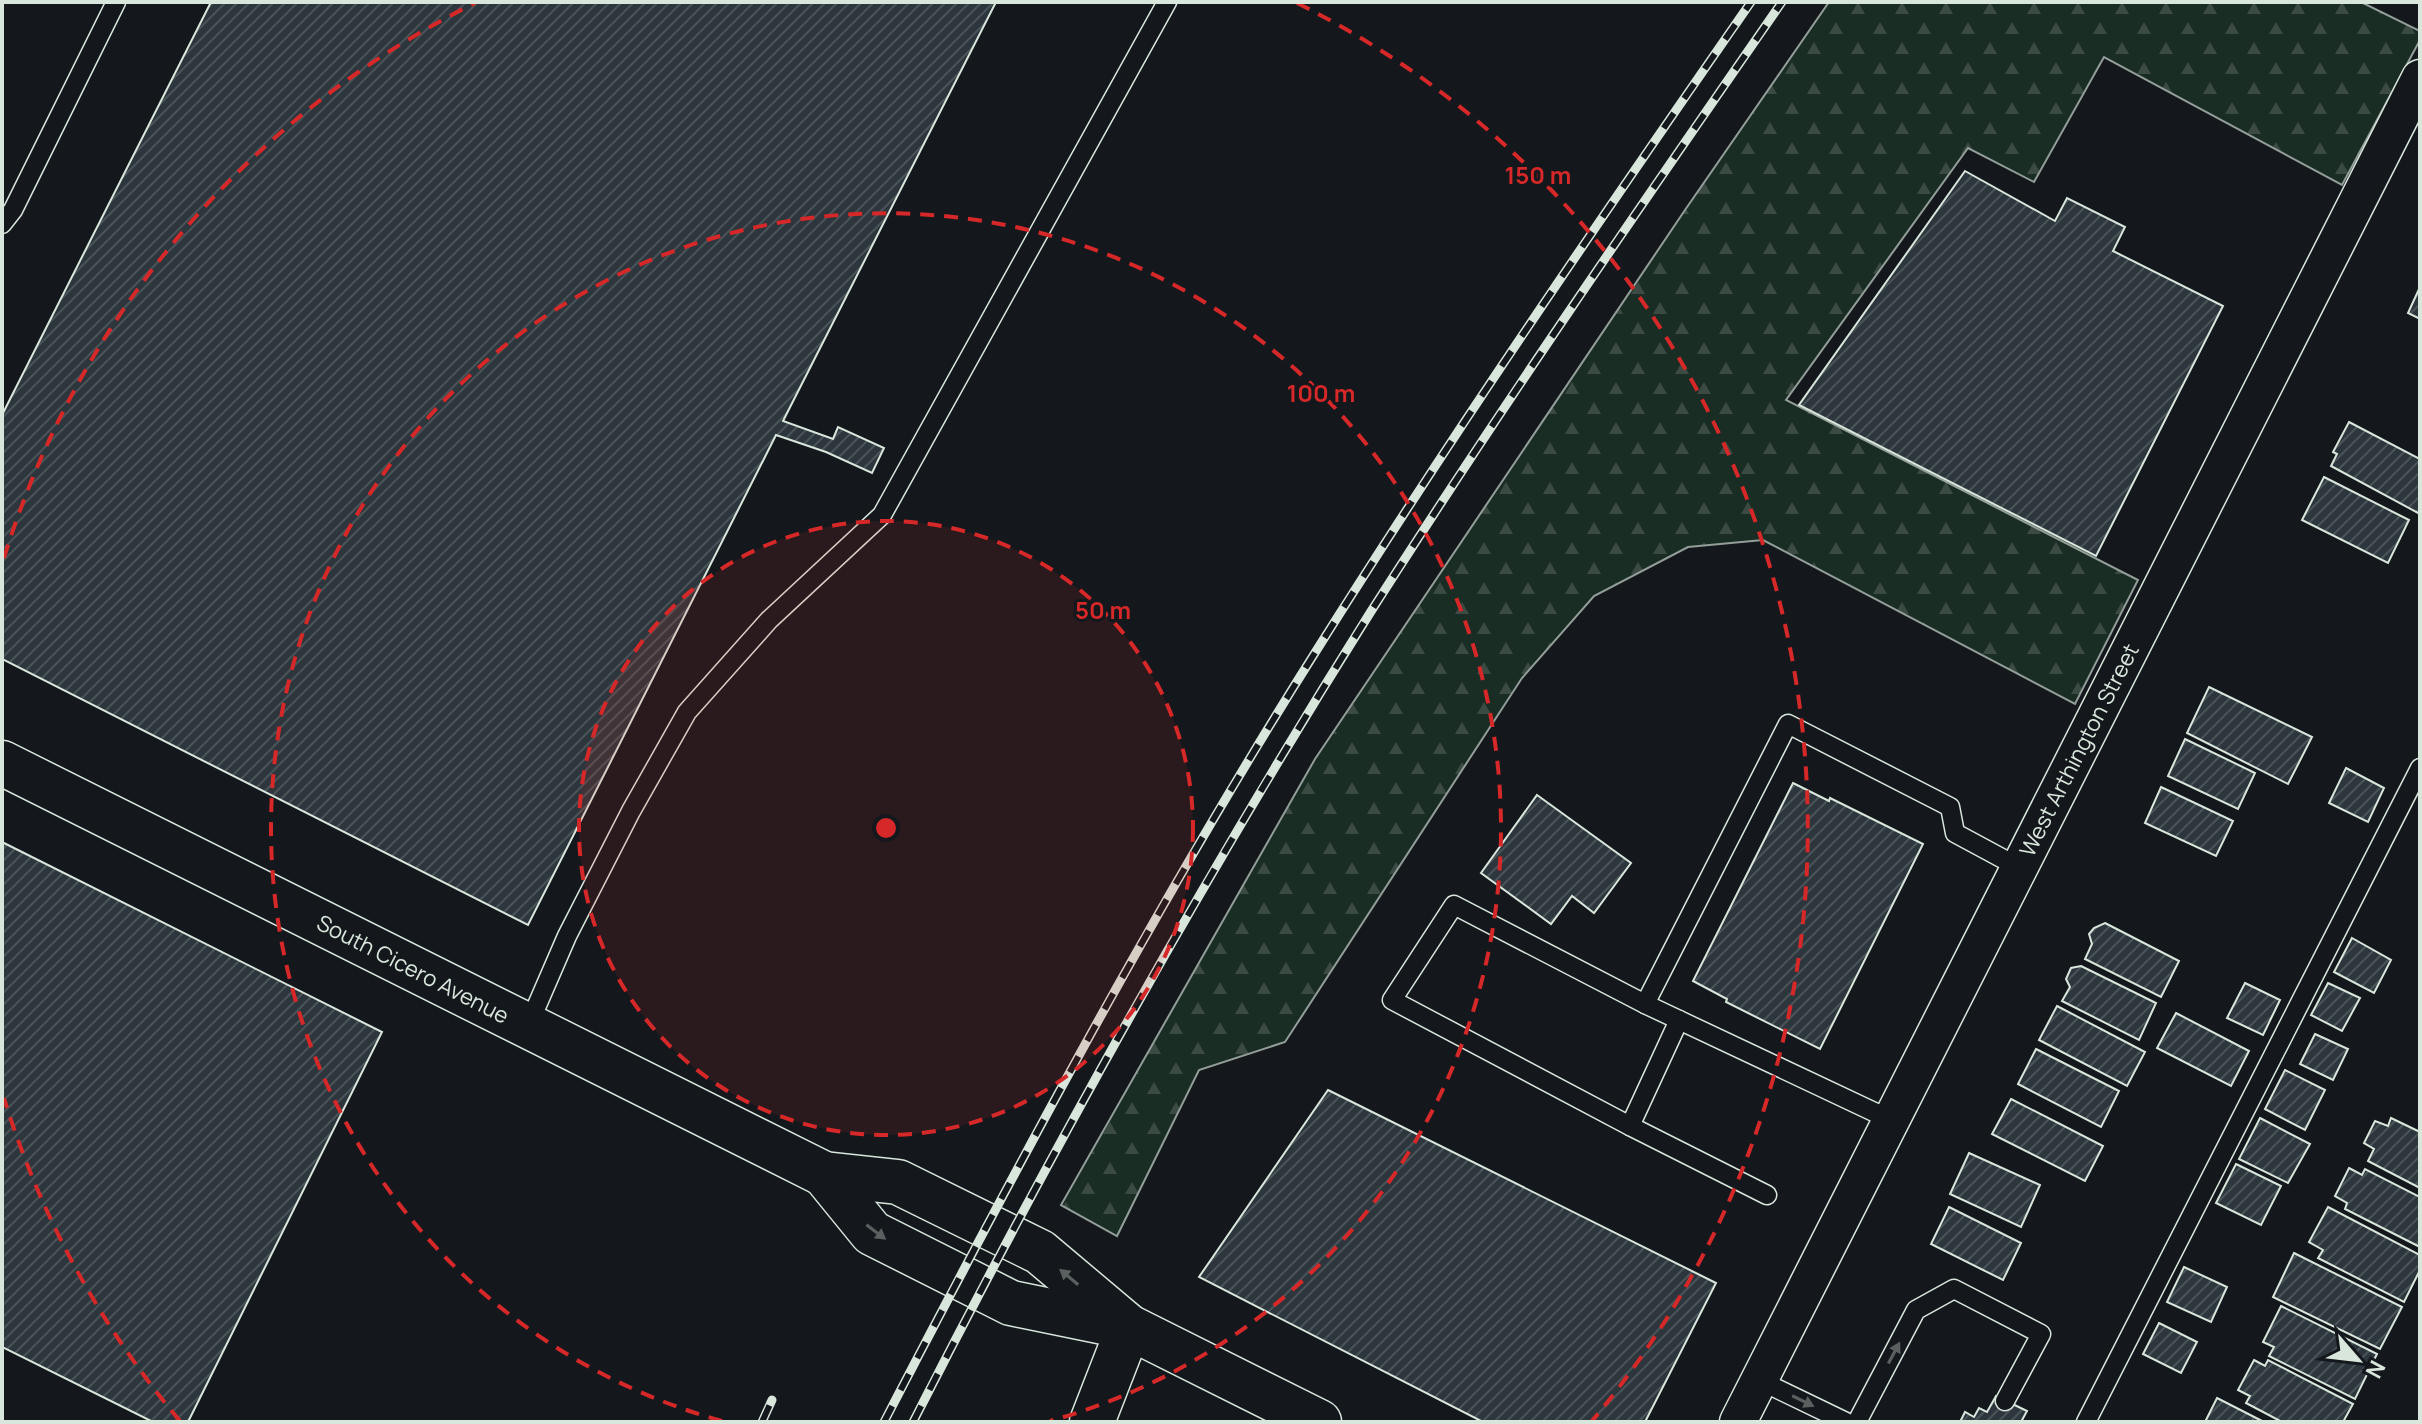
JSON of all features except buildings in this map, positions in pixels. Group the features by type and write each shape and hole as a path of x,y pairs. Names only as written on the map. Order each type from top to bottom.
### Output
{"main road":[{"name":"South Cicero Avenue","path":"2,763 824,1174 898,1182 1040,1252 1129,1327 1319,1422"},
{"name":"South Cicero Avenue","path":"824,1174 872,1233 997,1296 1011,1303 1129,1327"},
{"path":"1092,1422 1129,1327"}],"street":[{"name":"West Arthington Street","path":"1738,1422 2420,78"}],"lane":[{"path":"2,224 13,210 116,2"},
{"path":"528,1026 567,936 631,811 687,712 769,620 882,515 1167,2"},
{"path":"1645,1004 1788,724 1950,807 1955,833 2020,868"},
{"path":"2086,1422 2420,768"},
{"path":"1767,1195 1392,1000 1454,905 1645,1004 1891,1120"},
{"path":"1630,1126 1679,1020"},
{"path":"1857,1422 1916,1310 1954,1289 2041,1334 2005,1401"},
{"path":"1759,1380 1846,1422"}],"green space":[{"path":"1829,2 2361,2 2420,31 2420,40 2342,185 2104,57 2034,182 1968,148 1786,400 2138,580 2075,704 1763,540 1688,547 1594,596 1522,678 1285,1042 1199,1070 1117,1236 1061,1205 1315,759"}],"railway":[{"path":"884,1422 1093,1030 1260,742 1370,566 1477,404 1751,2"},
{"path":"913,1422 1132,1012 1309,712 1521,382 1782,2"},
{"path":"762,1422 772,1400"}]}
